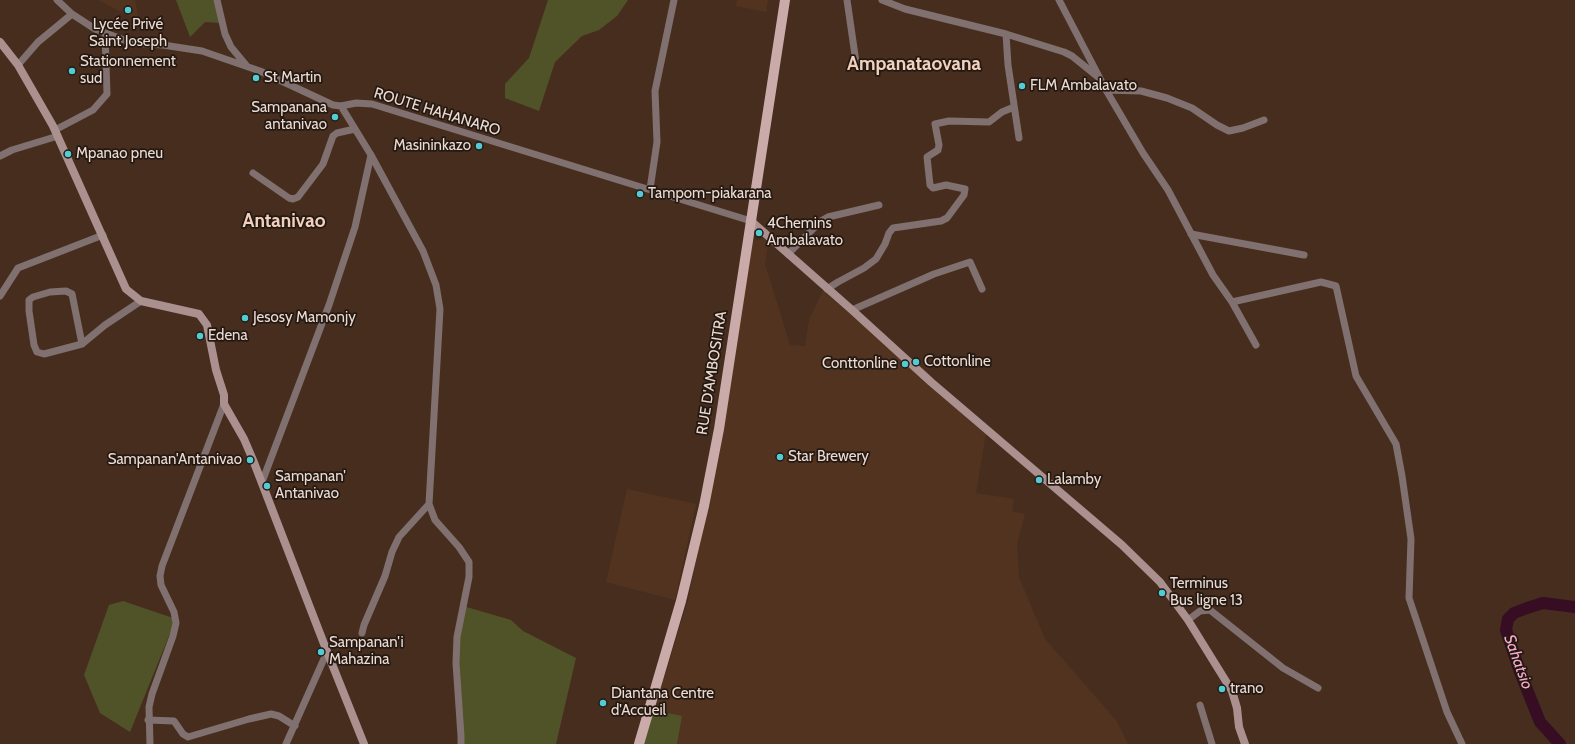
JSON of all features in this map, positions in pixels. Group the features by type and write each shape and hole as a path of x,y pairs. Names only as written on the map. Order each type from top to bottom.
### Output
{"main road":[{"name":"RUE D'AMBOSITRA","path":"639,744 681,601 704,506 719,429 785,0"},
{"path":"0,42 18,65 57,133 103,234 126,289 141,301 199,314 207,325 216,370 224,395 224,404 244,439 262,482 364,744"},
{"path":"751,221 931,382 1122,545 1160,582 1188,620 1232,691 1237,708 1239,727 1245,744"}],"street":[{"name":"ROUTE HAHANARO","path":"56,0 72,14 95,29 132,43 163,45 202,51 246,65 333,105 342,106 356,103 372,104 511,148 564,162 751,221"},
{"path":"217,0 225,34 232,47 246,65"},
{"path":"650,189 657,142 655,90 674,0"},
{"path":"847,0 856,62"},
{"path":"882,0 905,10 1006,34 1064,52 1072,56 1101,80"},
{"path":"1059,0 1106,90 1143,152 1168,190 1213,275 1232,302 1256,345"},
{"path":"18,65 38,42 72,14"},
{"path":"0,156 57,133 93,110 107,94 105,33"},
{"path":"1006,34 1008,65 1018,138"},
{"path":"1106,90 1141,91 1167,98 1192,108 1229,130 1243,128 1264,120"},
{"path":"342,106 371,155 423,251 436,285 440,309 429,504 435,520 459,547 469,562 469,577 457,637 456,663 461,744"},
{"path":"827,289 864,268 876,259 893,228 941,221 947,218 964,195 965,190 946,185 933,188 930,185 928,157 938,150 939,145 935,124 949,121 989,122 1002,112 1014,107"},
{"path":"253,172 289,198 293,199 298,197 323,164 333,136 337,133 355,129"},
{"path":"262,482 329,305 355,227 371,155"},
{"path":"788,254 821,221 828,217 879,205"},
{"path":"0,296 18,268 103,234"},
{"path":"1191,234 1304,255"},
{"path":"852,310 934,274 970,262 982,289"},
{"path":"1232,302 1321,282 1336,286 1356,376 1396,444 1411,538 1409,598 1447,712 1462,744"},
{"path":"82,344 72,294 66,291 50,292 33,297 30,300 34,345 37,352 44,354 82,344 105,325 141,301"},
{"path":"150,744 148,720 149,707 152,694 173,636 176,622 174,612 161,585 160,576 162,566 224,404"},
{"path":"362,633 399,537 429,504"},
{"path":"1188,620 1200,611 1210,610 1283,668 1318,688"},
{"path":"286,744 327,652"},
{"path":"1200,705 1212,744"},
{"path":"148,720 174,721 183,734 188,737 249,718 271,714 278,716 295,726"}],"shaded area":[{"name":"Lycée Privé Saint Joseph","path":"98,0 135,0 139,21"},
{"path":"737,0 768,0 766,12 736,6"},
{"path":"769,238 765,264 790,345 805,346 809,320 823,290 986,433 976,493 1014,499 1012,511 1025,514 1017,544 1019,577 1045,639 1116,720 1128,744 644,744 688,600 716,468 752,241"},
{"path":"627,489 696,504 675,600 606,582"}],"green space":[{"path":"176,0 217,0 221,23 205,22 190,37"},
{"path":"548,0 628,0 617,16 599,30 582,36 555,62 539,111 505,98 505,84 529,58"},
{"path":"123,601 173,618 173,626 130,732 100,713 84,675 109,605"},
{"path":"463,606 511,620 523,631 576,658 556,744 461,744 456,663"},
{"path":"654,710 682,716 677,744 643,744"}],"waterway":[{"name":"Sahatsio","path":"1560,744 1540,722 1520,672 1506,630 1508,619 1514,613 1527,608 1543,603 1575,607"}],"place":[{"name":"Lycée Privé Saint Joseph","path":"128,10"},
{"name":"Stationnement sud","path":"72,71"},
{"name":"St Martin","path":"256,78"},
{"name":"FLM Ambalavato","path":"1022,86"},
{"name":"Sampanana antanivao","path":"335,117"},
{"name":"Masininkazo","path":"479,146"},
{"name":"Mpanao pneu","path":"68,154"},
{"name":"Tampom-piakarana","path":"640,194"},
{"name":"4Chemins Ambalavato","path":"759,233"},
{"name":"Jesosy Mamonjy","path":"245,318"},
{"name":"Edena","path":"200,336"},
{"name":"Cottonline","path":"916,362"},
{"name":"Conttonline","path":"905,364"},
{"name":"Star Brewery","path":"780,457"},
{"name":"Sampanan'Antanivao","path":"250,460"},
{"name":"Lalamby","path":"1039,480"},
{"name":"Sampanan' Antanivao","path":"267,486"},
{"name":"Terminus Bus ligne 13","path":"1162,593"},
{"name":"Sampanan'i Mahazina","path":"321,652"},
{"name":"trano","path":"1222,689"},
{"name":"Diantana Centre d'Accueil","path":"603,703"}],"district":[{"name":"Ampanataovana","path":"914,64"},
{"name":"Antanivao","path":"284,221"}]}
